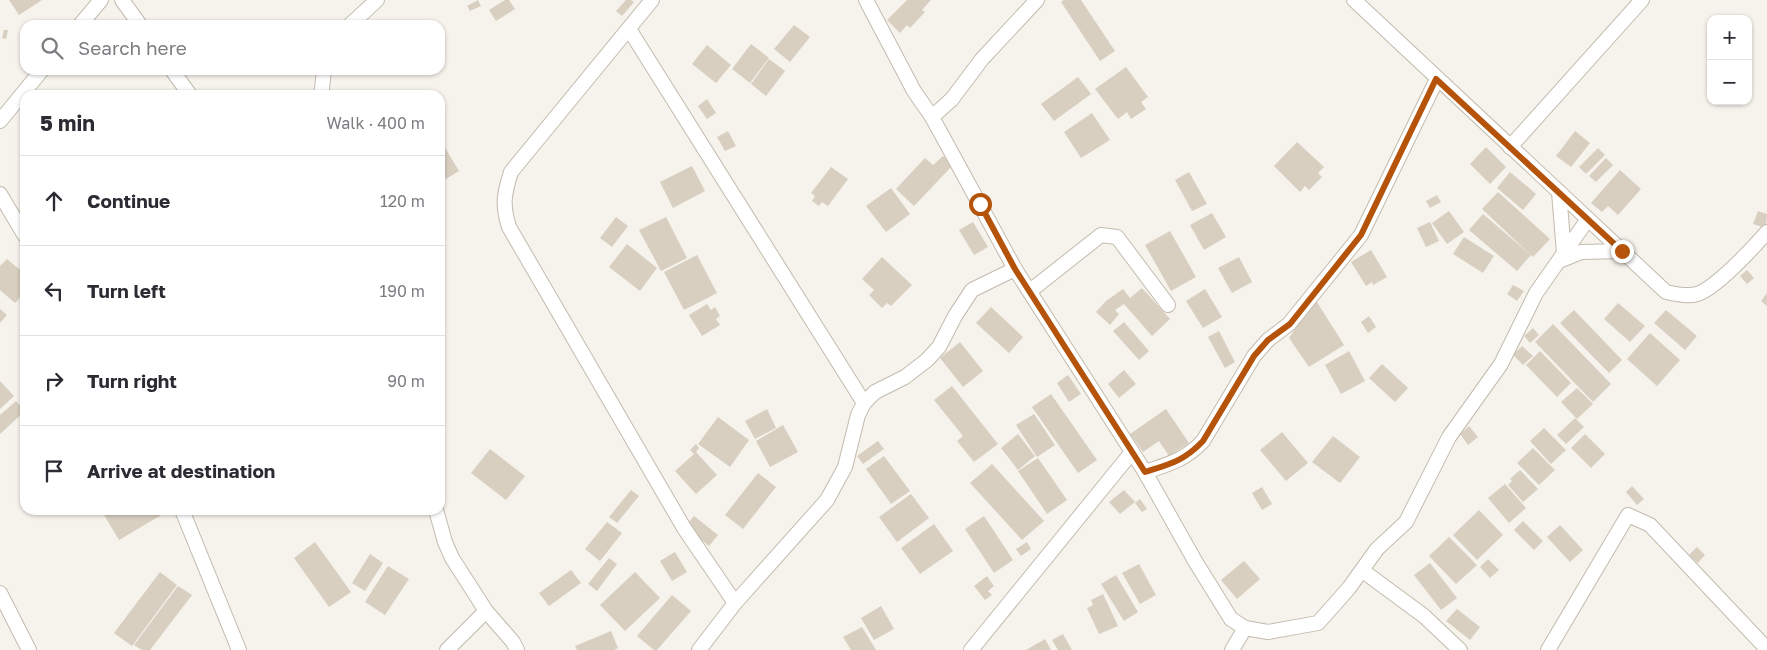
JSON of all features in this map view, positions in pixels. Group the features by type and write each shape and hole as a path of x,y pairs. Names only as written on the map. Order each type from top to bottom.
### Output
{"street":[{"path":"84,20 101,0"},
{"path":"122,0 136,20"},
{"path":"356,20 378,0"},
{"path":"652,0 511,172 504,194 504,212 509,227 679,519 735,603"},
{"path":"866,0 914,91 932,117 1015,269 1145,472 1195,561 1232,619 1245,628 1268,632 1318,623 1363,571 1377,549 1406,522 1449,437 1501,364 1536,293 1588,219"},
{"path":"932,117 952,100 982,58 1037,0"},
{"path":"1354,0 1436,79 1666,292 1683,296 1697,294 1713,286 1767,232"},
{"path":"1510,147 1642,0"},
{"path":"629,29 864,403"},
{"path":"26,90 38,75"},
{"path":"176,75 186,90"},
{"path":"322,90 323,75"},
{"path":"1145,472 1178,461 1192,452 1203,441 1254,356 1268,340 1290,324 1361,235 1436,79"},
{"path":"0,121 20,97"},
{"path":"1559,192 1561,257"},
{"path":"0,194 20,228"},
{"path":"1030,291 1101,235 1110,235 1116,237 1168,305"},
{"path":"1561,257 1581,252 1622,251"},
{"path":"699,650 735,603 827,500 845,467 858,415 864,403 875,392 905,377 927,360 939,347 955,316 972,290 1015,269"},
{"path":"971,650 1132,452"},
{"path":"184,515 239,650"},
{"path":"437,515 452,558 486,611 517,650"},
{"path":"1548,650 1628,515 1650,525 1767,649"},
{"path":"1363,571 1424,616 1460,650"},
{"path":"0,593 30,650"},
{"path":"447,650 486,611"},
{"path":"1232,650 1245,628"}],"building":[{"path":"9,0 42,0 19,15"},
{"path":"478,0 481,6 470,11 467,6"},
{"path":"505,0 509,0 515,9 496,21 489,10"},
{"path":"626,0 634,2 622,16 616,11"},
{"path":"907,0 931,0 922,10 925,12 910,28 907,25 900,33 887,20"},
{"path":"1064,0 1081,0 1115,51 1100,61 1061,2"},
{"path":"794,25 810,37 790,62 774,49"},
{"path":"4,30 8,30 6,39 2,38"},
{"path":"751,44 769,58 750,83 732,69"},
{"path":"707,45 731,65 716,83 692,64"},
{"path":"769,59 785,71 766,96 751,84"},
{"path":"1126,67 1148,97 1141,102 1146,109 1131,119 1127,112 1118,119 1095,89"},
{"path":"1078,77 1091,94 1054,121 1041,104"},
{"path":"707,99 716,113 707,119 698,106"},
{"path":"1092,113 1110,140 1081,158 1064,132"},
{"path":"728,131 736,146 725,151 717,137"},
{"path":"1575,131 1590,143 1571,167 1556,156"},
{"path":"1297,142 1324,167 1318,173 1322,177 1309,190 1305,186 1300,192 1274,166"},
{"path":"445,147 459,171 446,179 445,177"},
{"path":"1486,147 1506,167 1490,184 1470,164"},
{"path":"1598,148 1605,155 1586,174 1579,167"},
{"path":"943,156 953,165 914,206 896,189 925,158 933,165"},
{"path":"1606,158 1613,165 1596,182 1589,176"},
{"path":"692,166 705,191 673,208 660,182"},
{"path":"831,167 848,179 828,206 822,202 819,206 812,201 815,196 811,193"},
{"path":"1620,170 1641,189 1618,215 1608,206 1602,212 1591,203"},
{"path":"1189,172 1207,204 1192,211 1175,180"},
{"path":"1510,172 1536,194 1523,210 1497,188"},
{"path":"891,188 910,214 886,232 866,206"},
{"path":"1498,192 1550,239 1533,257 1482,209"},
{"path":"1437,195 1441,202 1430,208 1426,201"},
{"path":"1449,211 1464,232 1447,244 1432,223"},
{"path":"1758,211 1767,214 1766,228 1753,224"},
{"path":"1212,213 1226,237 1204,250 1190,225"},
{"path":"1483,214 1531,255 1517,271 1469,230"},
{"path":"616,217 628,226 612,247 600,238"},
{"path":"666,217 687,258 661,271 639,230"},
{"path":"973,222 988,247 974,255 959,230"},
{"path":"1430,222 1439,241 1426,247 1417,228"},
{"path":"1170,231 1196,277 1171,291 1145,245"},
{"path":"1464,237 1494,256 1483,273 1453,254"},
{"path":"627,244 657,268 640,291 609,267"},
{"path":"1371,250 1387,277 1373,285 1372,282 1366,286 1351,262"},
{"path":"697,255 717,293 684,310 664,272"},
{"path":"882,257 912,285 891,306 887,303 882,308 869,295 874,290 862,279"},
{"path":"1239,257 1252,282 1232,293 1218,268"},
{"path":"7,259 20,270 20,298 15,303 0,290 0,266"},
{"path":"1747,270 1754,278 1747,284 1740,276"},
{"path":"1513,285 1524,291 1517,301 1507,294"},
{"path":"1142,288 1170,319 1152,336 1124,304 1115,310 1119,314 1110,325 1096,312 1106,301 1123,289 1130,298"},
{"path":"1205,289 1222,317 1203,328 1186,301"},
{"path":"1767,293 1767,306 1761,301"},
{"path":"1315,299 1344,345 1309,367 1289,338"},
{"path":"1618,303 1645,326 1630,342 1604,319"},
{"path":"707,304 711,310 715,307 720,316 716,319 720,325 702,336 689,315"},
{"path":"991,307 1023,337 1009,353 976,323"},
{"path":"0,309 7,315 0,323"},
{"path":"1574,310 1622,360 1609,373 1560,323"},
{"path":"1666,310 1697,336 1685,350 1654,323"},
{"path":"1369,316 1376,327 1368,333 1361,322"},
{"path":"1124,322 1149,351 1139,360 1113,331"},
{"path":"1553,324 1611,384 1593,402 1535,342"},
{"path":"1533,328 1539,335 1530,343 1524,336"},
{"path":"1219,331 1235,362 1225,368 1208,337"},
{"path":"1650,333 1680,360 1657,386 1627,359"},
{"path":"960,342 983,371 963,387 940,358"},
{"path":"1522,346 1533,356 1523,365 1513,355"},
{"path":"1349,351 1365,381 1341,394 1325,365"},
{"path":"1540,351 1571,383 1557,397 1526,365"},
{"path":"1382,364 1408,388 1395,402 1369,378"},
{"path":"1124,370 1136,384 1119,398 1108,384"},
{"path":"1068,375 1081,394 1069,402 1057,383"},
{"path":"0,381 14,396 0,409"},
{"path":"952,386 998,444 974,462 957,441 963,436 934,400"},
{"path":"1577,388 1593,404 1577,419 1561,402"},
{"path":"1051,394 1097,460 1078,473 1032,407"},
{"path":"16,401 20,405 20,416 0,434 0,415"},
{"path":"767,409 776,428 755,439 745,421"},
{"path":"1166,409 1189,443 1169,456 1159,441 1143,452 1130,434"},
{"path":"1034,414 1055,445 1037,457 1016,425"},
{"path":"718,417 749,440 730,467 698,444"},
{"path":"1575,418 1584,427 1566,444 1557,435"},
{"path":"783,425 798,452 770,467 756,441"},
{"path":"1469,426 1478,437 1468,445 1460,434"},
{"path":"1544,428 1566,450 1551,464 1530,441"},
{"path":"1282,432 1308,463 1286,481 1260,450"},
{"path":"1018,434 1035,456 1018,470 1001,448"},
{"path":"1585,434 1605,454 1591,468 1571,448"},
{"path":"1333,436 1360,457 1340,483 1312,462"},
{"path":"878,441 884,449 863,464 857,456"},
{"path":"696,444 699,448 696,452 717,475 696,494 675,471 694,454 690,450"},
{"path":"1533,448 1555,470 1539,485 1517,463"},
{"path":"490,449 525,476 506,500 471,473"},
{"path":"884,456 910,491 891,504 866,469"},
{"path":"1038,458 1067,500 1047,514 1018,471"},
{"path":"992,464 1044,521 1022,540 970,483"},
{"path":"1520,470 1538,489 1523,502 1508,485 1512,481 1510,479"},
{"path":"758,473 776,487 743,529 725,515"},
{"path":"1505,484 1526,508 1509,523 1488,498"},
{"path":"1632,486 1644,499 1637,505 1626,492"},
{"path":"1262,487 1272,504 1262,510 1252,493"},
{"path":"631,490 639,496 617,523 609,517"},
{"path":"1124,490 1135,502 1120,514 1109,502"},
{"path":"911,494 929,518 897,542 879,517"},
{"path":"1140,499 1147,509 1142,512 1135,503"},
{"path":"1479,510 1503,535 1477,560 1453,535"},
{"path":"104,515 161,515 119,540"},
{"path":"694,516 718,535 709,546 685,527"},
{"path":"984,516 1013,560 994,573 965,529"},
{"path":"1523,521 1543,541 1534,550 1514,530"},
{"path":"607,522 622,533 600,561 585,549"},
{"path":"934,524 953,551 920,574 901,548"},
{"path":"1560,525 1583,550 1570,562 1547,537"},
{"path":"1449,537 1477,565 1456,584 1429,556"},
{"path":"315,542 351,592 329,607 294,558"},
{"path":"1027,542 1031,549 1021,556 1016,549"},
{"path":"1697,547 1705,555 1698,563 1689,555"},
{"path":"675,552 687,572 672,581 660,561"},
{"path":"370,554 383,563 365,591 352,583"},
{"path":"609,558 617,564 597,591 588,584"},
{"path":"1488,559 1499,570 1490,578 1480,567"},
{"path":"1244,561 1260,579 1237,599 1221,580"},
{"path":"1430,563 1457,598 1441,610 1414,575"},
{"path":"1139,564 1156,595 1140,604 1122,573"},
{"path":"388,566 409,579 385,615 365,602"},
{"path":"571,570 581,583 549,606 539,593"},
{"path":"160,572 177,585 132,646 114,633"},
{"path":"635,572 660,598 625,631 600,605"},
{"path":"1116,575 1138,612 1124,621 1101,584"},
{"path":"987,576 994,586 988,591 992,595 985,600 974,586"},
{"path":"178,586 192,595 150,650 142,650 134,645"},
{"path":"1103,594 1118,626 1099,634 1087,608 1093,605 1091,600"},
{"path":"672,595 691,611 657,650 654,650 637,636"},
{"path":"881,606 894,629 874,640 861,618"},
{"path":"1457,609 1480,627 1470,640 1446,621"},
{"path":"862,627 876,650 851,650 843,637"},
{"path":"611,631 618,648 614,650 577,650 575,646"},
{"path":"1063,634 1072,650 1058,650 1052,640"},
{"path":"1045,639 1051,650 1026,650"}],"route":[{"path":"980,204 1015,269 1145,472 1178,461 1192,452 1203,441 1254,356 1268,340 1290,324 1361,235 1407,143 1436,79 1622,251"}]}
